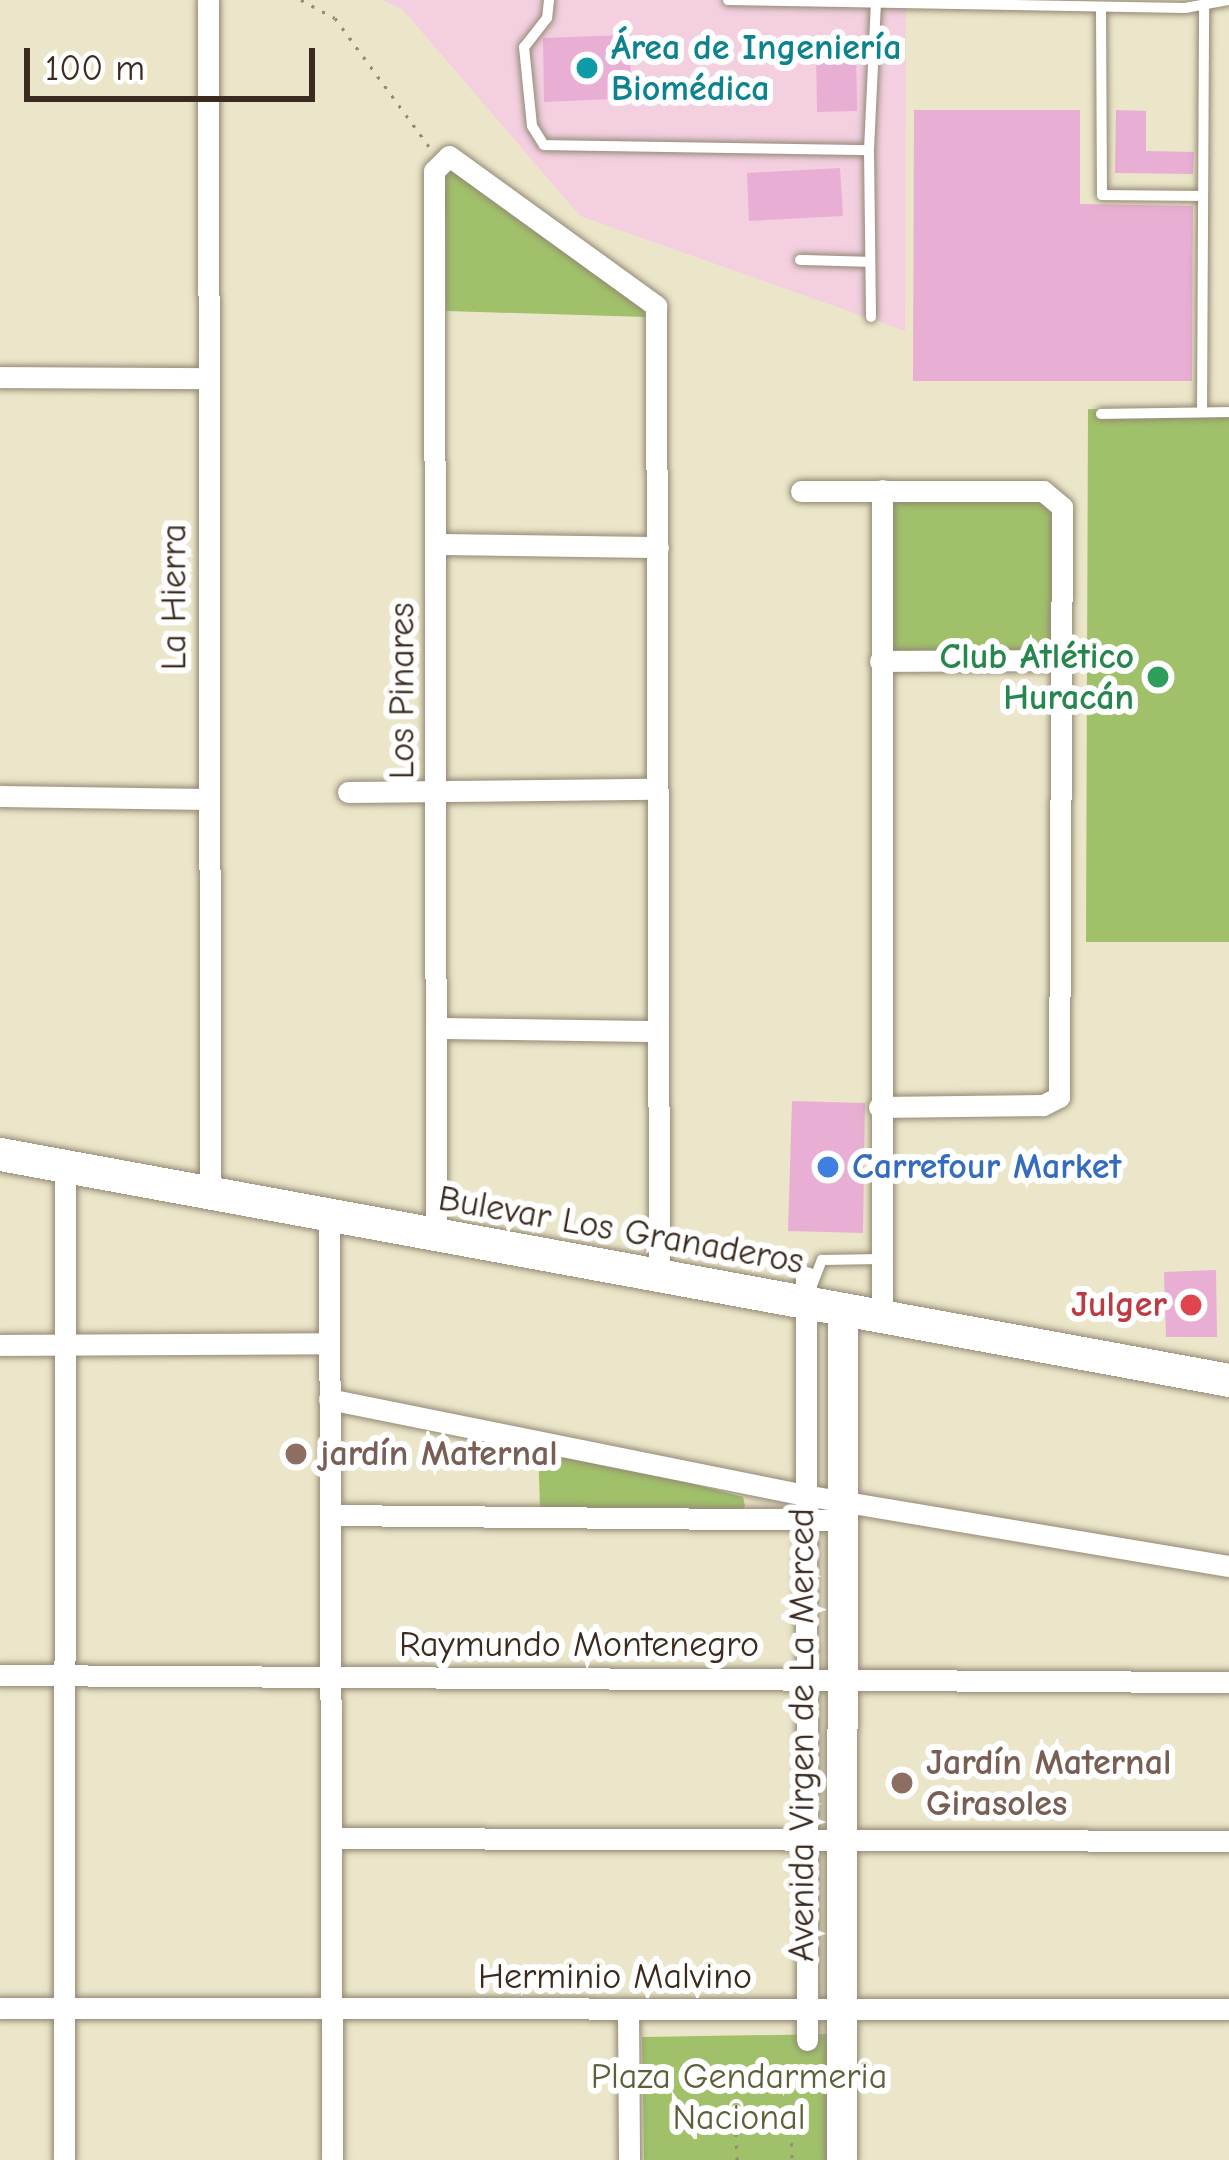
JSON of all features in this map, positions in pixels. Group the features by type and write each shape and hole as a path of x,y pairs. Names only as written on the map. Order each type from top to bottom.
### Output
{"main road":[{"name":"Bulevar Los Granaderos","path":"0,1154 329,1217 817,1299 882,1317 1229,1379"},
{"name":"Avenida Virgen de La Merced","path":"817,1299 840,1510 842,2160"}],"street":[{"name":"La Hierra","path":"208,0 210,1194"},
{"path":"443,158 656,305 659,1274"},
{"name":"Los Pinares","path":"436,1235 434,791 443,158"},
{"path":"0,377 209,378"},
{"path":"882,490 882,1317"},
{"path":"801,491 1055,497 1062,507 1059,1097 1043,1106 879,1108"},
{"path":"436,544 658,548"},
{"path":"880,662 1062,660"},
{"path":"348,792 655,789"},
{"path":"0,796 206,799"},
{"path":"436,1028 656,1031"},
{"path":"64,1167 64,2160"},
{"path":"329,1217 332,2160"},
{"name":"Avenida Virgen de La Merced","path":"807,2040 805,1505 817,1299"},
{"path":"0,1345 328,1343"},
{"path":"329,1399 805,1505 1229,1566"},
{"path":"329,1515 805,1505"},
{"name":"Raymundo Montenegro","path":"0,1675 1229,1682"},
{"path":"331,1838 842,1844 1229,1840"},
{"name":"Herminio Malvino","path":"0,2008 1229,2009"},
{"path":"628,2010 629,2160"}],"lane":[{"path":"549,0 547,18 524,47 532,126 544,146 869,150"},
{"path":"728,0 1101,7 1229,1"},
{"path":"871,317 869,150 876,1"},
{"path":"1202,412 1204,5"},
{"path":"1101,7 1102,195 1203,196"},
{"path":"800,260 871,262"},
{"path":"1101,414 1229,412"},
{"path":"817,1299 816,1262 881,1259"}],"path":[{"path":"301,0 334,18 443,158"},
{"path":"736,2160 735,2109 790,2107 792,2160"}],"shaded area":[{"path":"383,0 906,0 905,331 580,216 403,10"}],"green space":[{"path":"451,168 639,301 646,317 446,311 445,175"},
{"name":"Club Atlético Huracán","path":"1088,409 1229,412 1229,942 1086,942"},
{"path":"880,491 1055,497 1062,660 880,661"},
{"path":"538,1444 743,1497 745,1506 741,1512 540,1509"},
{"name":"Plaza Gendarmeria Nacional","path":"834,2034 836,2160 644,2160 642,2037"}],"building":[{"name":"Área de Ingeniería Biomédica","path":"629,35 632,98 544,102 543,38"},
{"path":"816,42 856,42 857,111 817,112"},
{"path":"914,110 1080,110 1080,204 1193,206 1192,381 913,381"},
{"path":"1116,110 1146,111 1146,151 1194,152 1193,174 1115,173"},
{"path":"840,168 843,216 749,221 747,173"},
{"name":"Carrefour Market","path":"792,1101 865,1103 863,1233 788,1231"},
{"name":"Julger","path":"1216,1270 1217,1337 1166,1337 1164,1272"}],"place":[{"name":"Área de Ingeniería Biomédica","path":"587,68"},
{"name":"Club Atlético Huracán","path":"1158,677"},
{"name":"Carrefour Market","path":"828,1167"},
{"name":"Julger","path":"1191,1305"},
{"name":"jardín Maternal","path":"296,1454"},
{"name":"Jardín Maternal Girasoles","path":"902,1783"}]}
